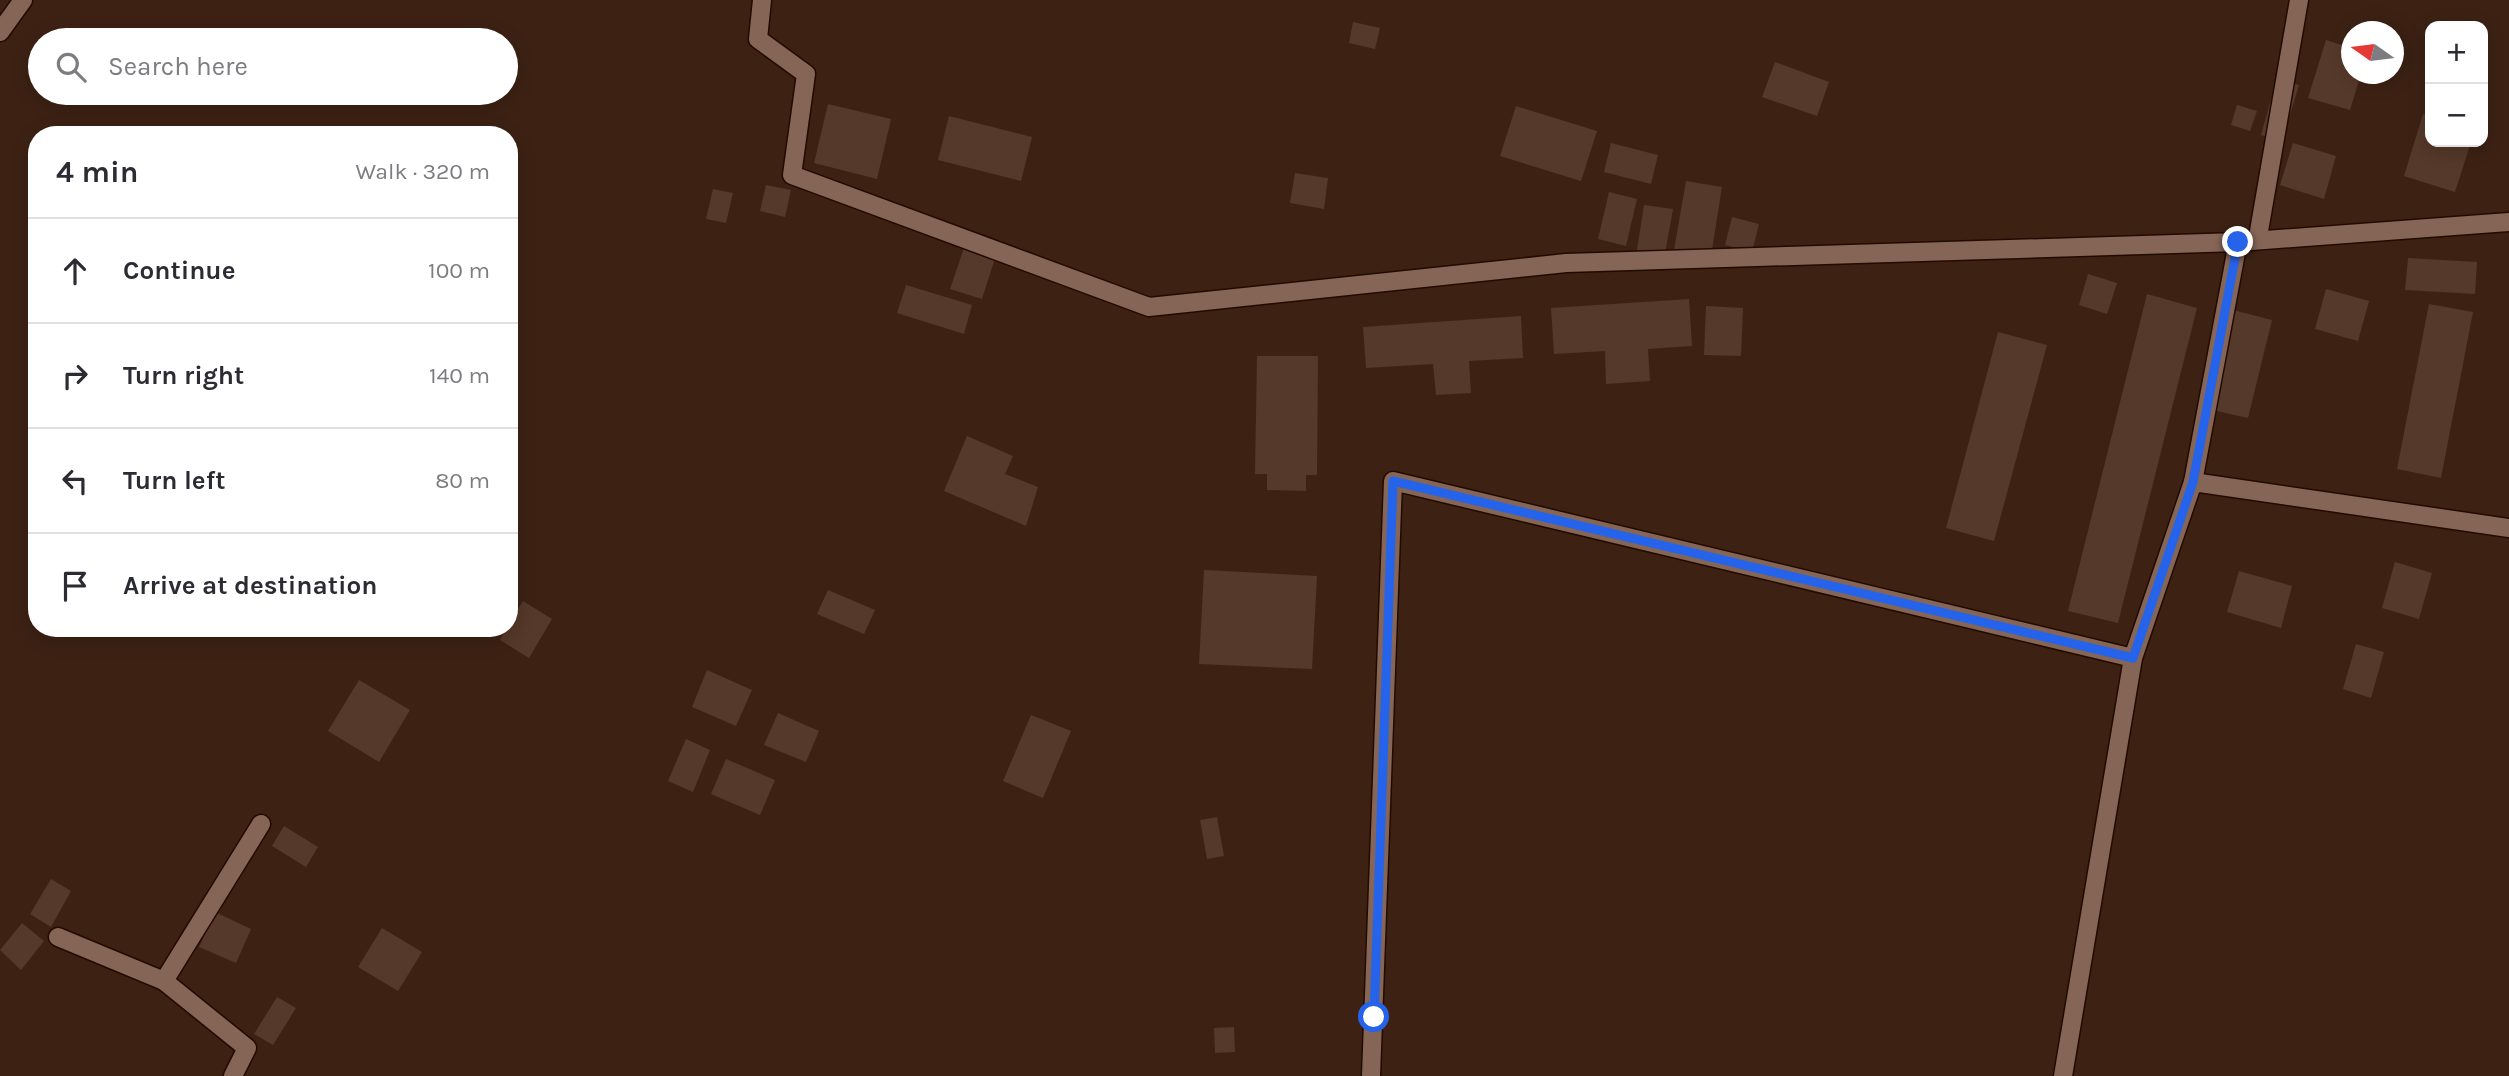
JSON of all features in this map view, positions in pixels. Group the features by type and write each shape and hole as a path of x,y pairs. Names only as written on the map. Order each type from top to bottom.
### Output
{"street":[{"path":"0,32 23,0"},
{"path":"762,0 758,39 806,74 792,174 1149,307 1566,263 2238,242 2509,222"},
{"path":"2259,231 2299,0"},
{"path":"2063,1076 2133,658 2193,482 2238,242"},
{"path":"1371,1076 1393,481 2133,658"},
{"path":"2193,482 2509,528"},
{"path":"164,981 261,824"},
{"path":"58,937 164,981 247,1048 233,1076"}],"building":[{"path":"1353,22 1380,28 1375,49 1349,43"},
{"path":"2326,40 2341,45 2341,84 2358,84 2350,110 2308,98"},
{"path":"1775,62 1829,82 1817,116 1762,97"},
{"path":"2277,78 2299,85 2282,141 2261,135"},
{"path":"828,104 891,119 877,179 814,163"},
{"path":"2237,105 2257,111 2250,131 2231,125"},
{"path":"1516,106 1597,131 1581,181 1500,156"},
{"path":"2423,114 2425,147 2469,147 2455,192 2404,176"},
{"path":"949,116 1032,137 1021,181 938,160"},
{"path":"1611,143 1658,155 1651,184 1604,172"},
{"path":"2293,143 2336,156 2324,199 2280,185"},
{"path":"1295,173 1328,178 1324,209 1290,203"},
{"path":"1686,181 1722,187 1711,256 1674,250"},
{"path":"766,185 791,190 785,217 760,211"},
{"path":"713,189 733,193 726,223 706,219"},
{"path":"1609,192 1637,199 1626,246 1598,239"},
{"path":"1644,205 1673,209 1665,254 1637,250"},
{"path":"1732,217 1759,224 1752,252 1725,245"},
{"path":"964,248 995,258 982,299 950,289"},
{"path":"2408,258 2477,262 2475,294 2405,290"},
{"path":"2088,274 2117,283 2107,314 2079,305"},
{"path":"906,285 972,305 964,334 897,313"},
{"path":"2326,289 2369,301 2358,341 2315,329"},
{"path":"2147,294 2197,308 2118,623 2068,611"},
{"path":"1689,299 1692,346 1648,349 1650,381 1606,384 1605,351 1554,354 1551,308"},
{"path":"2429,304 2473,312 2441,478 2397,469"},
{"path":"1706,306 1743,308 1741,356 1704,355"},
{"path":"2233,310 2272,320 2248,418 2208,409"},
{"path":"1521,316 1523,358 1469,361 1471,393 1436,395 1433,364 1366,368 1363,327"},
{"path":"1998,332 2047,345 1994,541 1946,528"},
{"path":"1257,356 1318,356 1317,475 1306,475 1306,491 1267,490 1267,474 1255,474"},
{"path":"967,436 1013,456 1005,474 1038,487 1026,526 944,491"},
{"path":"2395,562 2432,573 2419,619 2382,608"},
{"path":"1204,570 1317,576 1312,669 1199,664"},
{"path":"2239,571 2292,586 2281,628 2227,612"},
{"path":"828,590 875,610 864,634 817,614"},
{"path":"523,601 552,619 529,658 500,640 502,637 518,637 518,609"},
{"path":"2356,644 2384,652 2371,698 2343,689"},
{"path":"707,670 752,690 736,726 692,707"},
{"path":"359,680 410,710 379,762 328,731"},
{"path":"778,713 819,731 806,762 764,745"},
{"path":"1031,715 1071,731 1043,798 1003,781"},
{"path":"686,739 710,750 693,792 668,781"},
{"path":"726,759 775,780 760,815 711,794"},
{"path":"1217,817 1224,856 1207,859 1200,820"},
{"path":"284,826 318,847 306,867 272,846"},
{"path":"51,879 71,891 51,927 30,914"},
{"path":"215,912 251,929 236,963 199,947"},
{"path":"22,923 44,941 21,970 0,950"},
{"path":"382,928 422,952 398,991 358,967"},
{"path":"277,997 296,1008 273,1045 254,1034"},
{"path":"1234,1027 1235,1052 1215,1053 1214,1028"}],"route":[{"path":"1374,1017 1393,481 2133,658 2193,482 2238,242"}]}
